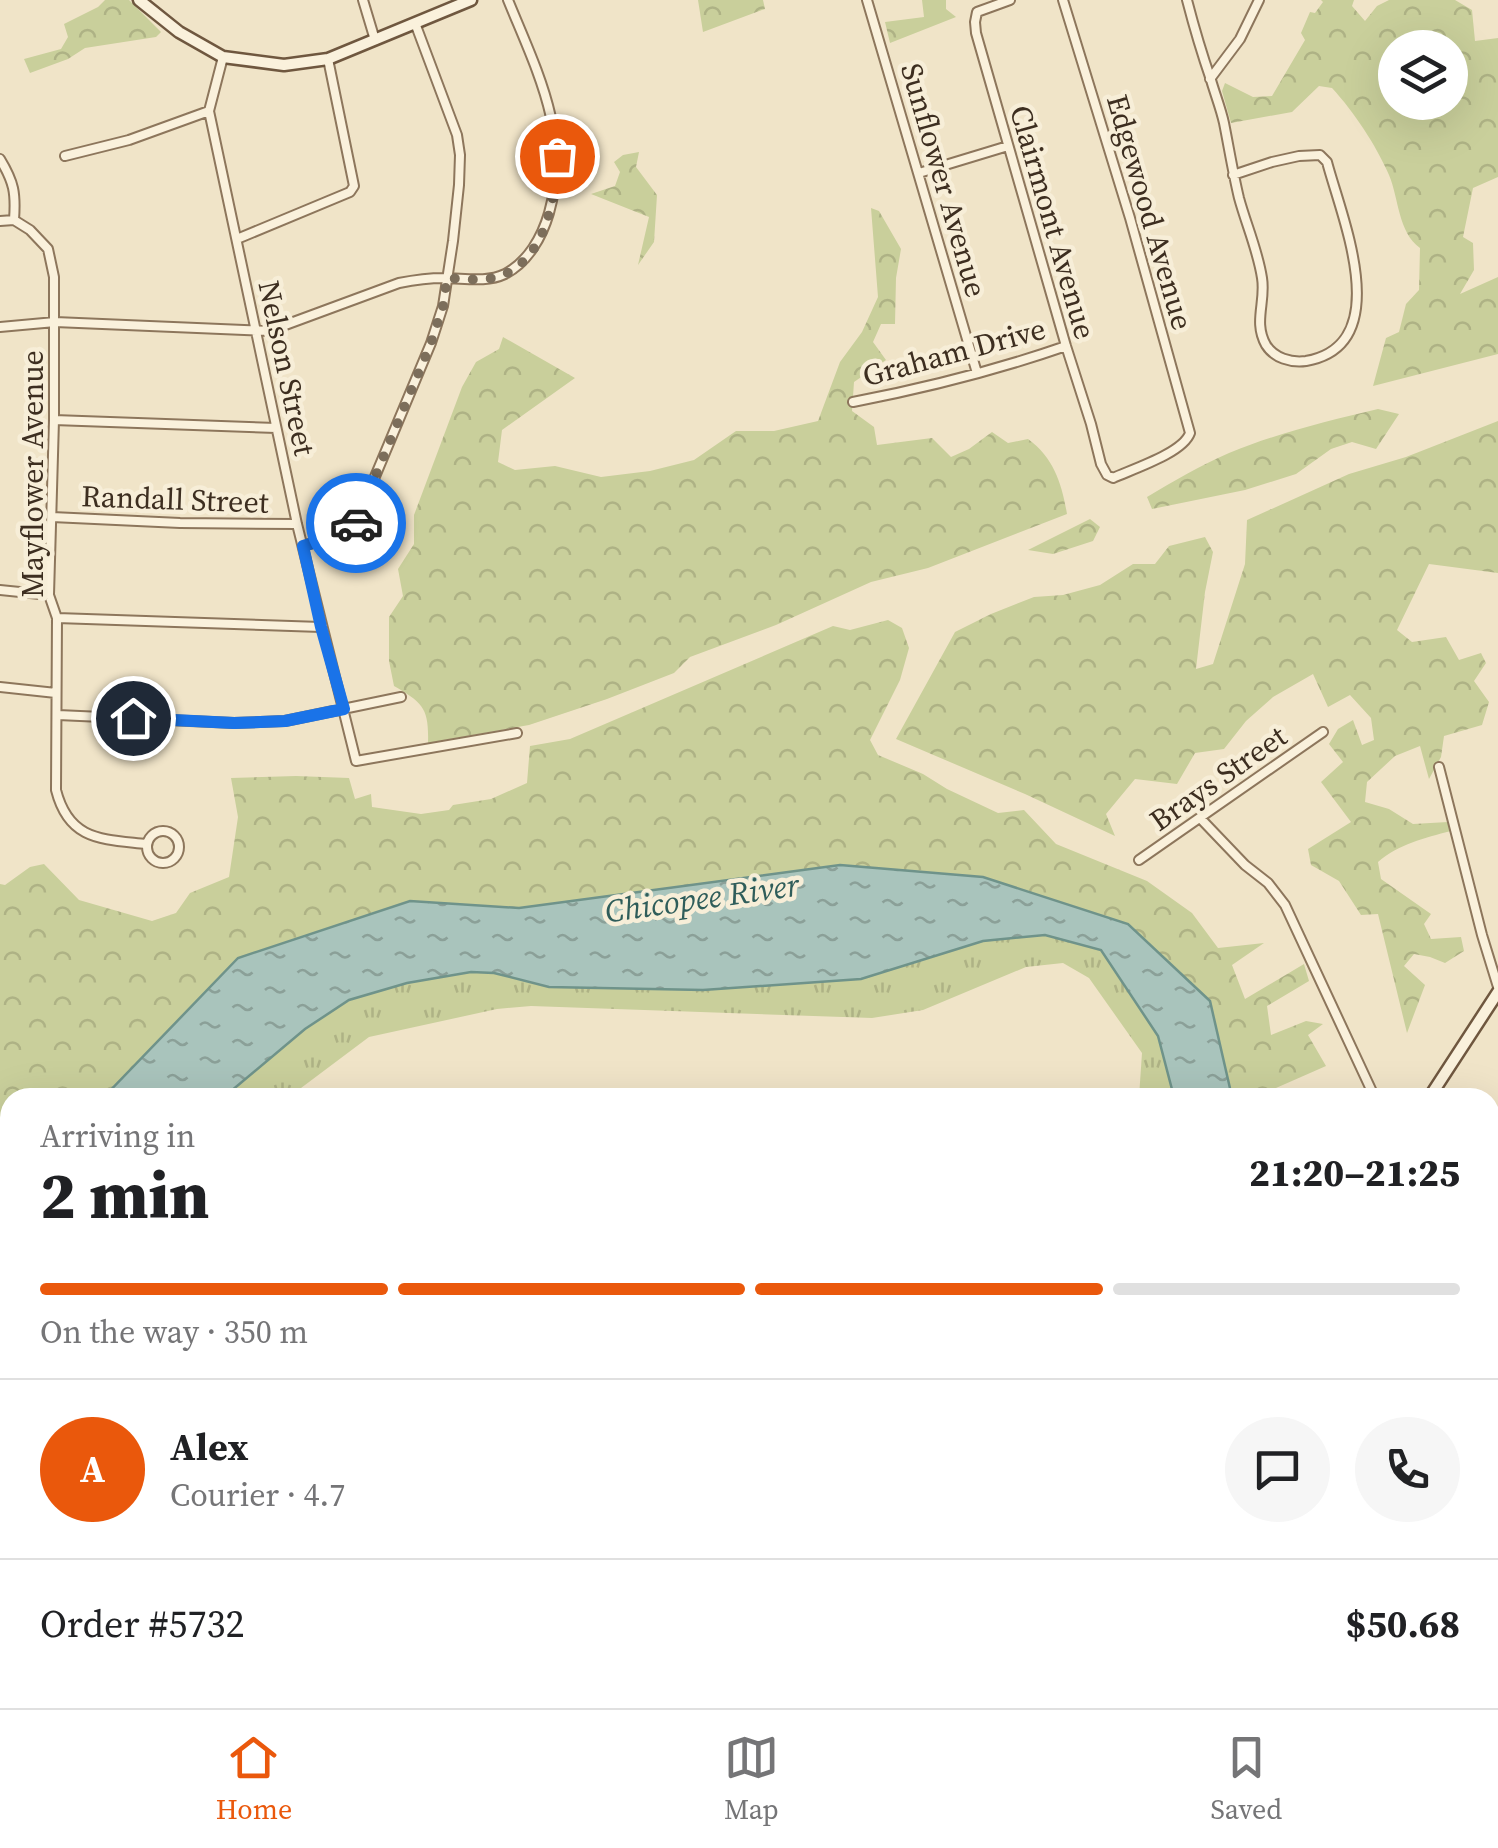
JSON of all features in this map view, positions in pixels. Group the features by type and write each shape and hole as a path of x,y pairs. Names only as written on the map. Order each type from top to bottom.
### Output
{"main road":[{"path":"139,0 179,32 224,57 284,65 328,59 472,0"},
{"path":"1435,1088 1498,990"}],"street":[{"path":"363,0 374,40"},
{"path":"0,326 55,322 270,331 420,279 478,280 502,276 525,258 540,237 551,204 557,156 550,110 508,0"},
{"name":"Sunflower Avenue","path":"866,0 977,372"},
{"name":"Clairmont Avenue","path":"1010,0 978,12 975,22 984,69 1101,464 1108,476"},
{"name":"Edgewood Avenue","path":"1063,0 1185,410 1189,439 1142,466 1113,478 1108,476"},
{"path":"1187,0 1224,122 1233,175 1263,281 1258,320 1266,345 1273,354 1298,362 1327,354 1348,332 1357,292 1352,246 1327,162 1320,154 1299,156 1233,175"},
{"path":"1210,79 1240,39 1259,0"},
{"path":"303,546 346,533 356,522 443,306 460,156 415,24"},
{"name":"Nelson Street","path":"224,57 209,111 297,524 356,761 518,733"},
{"path":"238,238 350,192 354,186 328,59"},
{"path":"65,156 129,140 209,111"},
{"path":"919,173 1008,146"},
{"path":"0,159 13,183 16,200 14,220 0,221"},
{"name":"Mayflower Avenue","path":"14,220 30,230 48,250 54,276 49,596 57,618 56,790 68,820 81,831 98,838 146,844"},
{"name":"Graham Drive","path":"854,402 922,389 1066,346"},
{"path":"54,420 276,428"},
{"name":"Randall Street","path":"52,518 297,524"},
{"path":"0,590 49,596"},
{"path":"57,618 321,627"},
{"path":"0,687 56,692"},
{"path":"58,715 234,723 285,721 401,696"},
{"name":"Brays Street","path":"1138,860 1323,732"},
{"path":"1439,767 1498,990"},
{"path":"1201,818 1245,865 1268,882 1285,905 1370,1088"},
{"path":"166,831 178,841 178,851 172,860 162,863 148,855 146,844 156,832 166,831"}],"green space":[{"path":"105,0 129,0 161,32 156,37 85,48 30,73 24,59 61,49 68,37 64,24"},
{"path":"698,0 763,0 765,9 703,32"},
{"path":"922,0 946,0 946,9 956,17 890,43 885,22 924,17"},
{"path":"1321,0 1354,0 1352,6 1365,21 1377,6 1389,0 1455,0 1472,10 1475,41 1498,38 1498,177 1473,188 1463,237 1473,243 1474,270 1460,294 1498,277 1498,354 1373,386 1386,338 1399,332 1406,304 1419,290 1420,248 1403,224 1378,152 1332,88 1319,86 1292,112 1231,123 1222,91 1225,83 1253,97 1272,96 1305,40 1301,33 1310,12 1315,13"},
{"path":"639,152 636,167 657,195 654,242 638,265 649,217 591,194 615,186 620,172 614,162 623,155"},
{"path":"871,208 879,211 901,249 895,324 881,324 873,342 886,360 854,382 852,411 874,427 877,445 932,438 951,457 992,432 1008,443 1028,439 1055,472 1067,514 928,568 871,582 776,625 690,657 674,673 607,699 529,725 428,743 422,708 394,686 389,661 389,617 403,596 398,569 414,544 414,515 462,387 476,362 499,349 503,337 575,378 502,430 498,462 515,470 555,466 601,477 650,471 694,460 736,431 774,431 818,421 840,362 862,332 878,297"},
{"path":"1378,409 1399,414 1376,449 1352,442 1331,449 1296,474 1245,490 1152,509 1147,497 1247,446"},
{"path":"1498,421 1498,573 1429,564 1397,630 1412,642 1446,637 1459,660 1481,653 1486,663 1474,681 1489,702 1482,725 1444,736 1441,757 1429,779 1420,746 1395,756 1367,782 1365,802 1389,809 1413,824 1448,822 1451,831 1403,846 1378,862 1381,879 1431,914 1424,924 1431,939 1461,937 1464,951 1445,963 1414,954 1404,966 1425,985 1407,1033 1378,914 1361,915 1339,881 1311,865 1308,849 1351,822 1321,782 1343,762 1329,744 1338,729 1353,720 1362,745 1374,740 1371,718 1350,695 1328,707 1313,674 1273,697 1246,721 1224,749 1195,753 1177,784 1135,779 1106,814 1115,836 896,739 955,632 1034,597 1063,595 1100,585 1133,564 1155,564 1169,546 1205,537 1213,552 1196,669 1213,664 1245,564 1247,520 1349,474 1406,457"},
{"path":"1090,519 1100,527 1093,541 1053,554 1028,550"},
{"path":"888,620 902,628 909,648 900,680 870,740 878,755 998,813 1024,810 1056,844 1147,881 1192,913 1218,948 1264,943 1232,965 1245,999 1304,964 1309,981 1267,1006 1271,1035 1306,1021 1323,1024 1308,1035 1326,1066 1276,1088 1230,1088 1210,1001 1128,924 983,877 840,865 519,908 410,901 238,958 113,1088 0,1088 0,884 5,885 30,867 44,864 79,900 152,921 176,913 190,893 229,877 238,817 231,778 349,778 355,799 371,794 372,807 421,814 449,810 453,805 491,799 527,783 530,746 570,739 833,626 850,630"},
{"path":"1045,935 1101,950 1158,1036 1172,1088 1140,1088 1142,1053 1089,978 1063,963 1026,967 923,1010 872,1018 531,1006 497,1009 369,1037 301,1088 236,1088 334,1008 367,993 407,983 471,972 494,973 549,987 703,990 861,979 983,941"}],"water":[{"name":"Chicopee River","path":"840,865 983,877 1128,924 1210,1001 1230,1088 1172,1088 1158,1036 1101,950 1045,935 983,941 861,979 703,990 549,987 494,973 471,972 407,983 349,1000 305,1029 235,1088 113,1088 238,958 410,901 519,908"}],"way so far":[{"path":"356,523 431,343 447,278 478,280 502,276 525,258 546,224 557,156"}],"route":[{"path":"133,718 234,723 285,721 344,709 303,546 346,533 356,523"}]}
